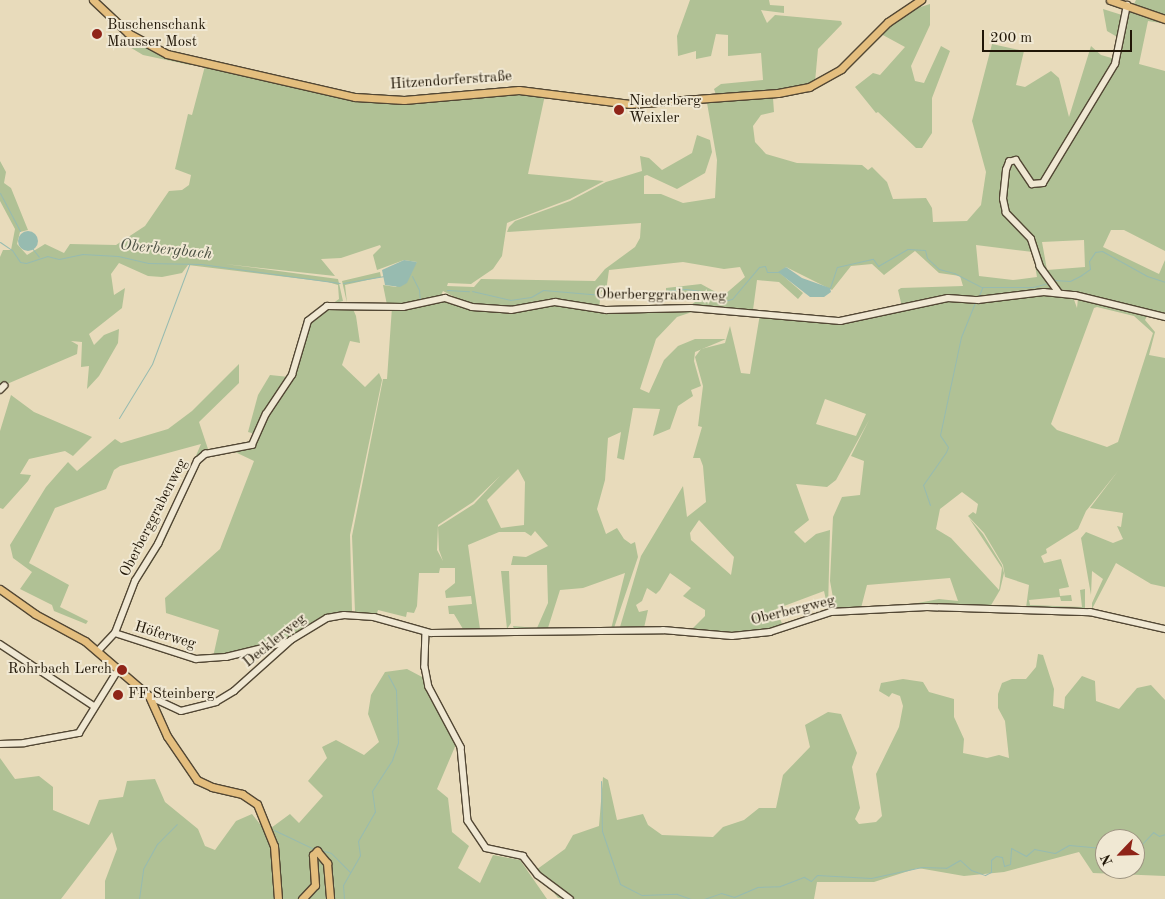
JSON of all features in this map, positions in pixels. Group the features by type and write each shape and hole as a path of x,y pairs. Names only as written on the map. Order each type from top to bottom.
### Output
{"main road":[{"name":"Hitzendorferstraße","path":"93,0 121,28 167,54 355,97 410,100 518,90 630,104 778,93 809,87 840,69 888,22 921,0"},
{"path":"1110,0 1165,19"},
{"path":"0,589 35,614 68,630 98,651 149,696 167,736 194,777 208,786 247,796 262,812 274,846 278,899"},
{"path":"302,899 315,885 313,854 317,851 327,863 330,899"}],"street":[{"path":"1058,292 1038,263 1031,239 1012,222 1004,209 1007,167 1009,162 1016,160 1035,185 1042,184 1049,175 1115,64 1127,5"},
{"name":"Oberberggrabenweg","path":"115,633 132,588 160,538 195,464 205,454 252,445 266,414 292,375 308,321 325,307 407,307 445,298 472,307 511,310 555,302 606,310 691,308 840,321 948,298 978,300 1058,292 1165,317"},
{"name":"Oberbergweg","path":"426,632 663,630 738,636 777,630 827,612 927,607 1090,612 1165,629"},
{"name":"Decklerweg","path":"149,696 180,711 213,704 234,691 292,640 327,618 344,615 374,617 426,632"},
{"path":"426,632 426,667 429,687 462,747 468,821 486,848 524,856 538,875 570,899"},
{"name":"Höferweg","path":"98,651 115,633 189,658 205,659 256,652 292,640"},
{"path":"0,644 94,706"},
{"path":"1,745 75,735 81,730 94,706 118,670"}],"green space":[{"path":"690,0 769,0 770,5 784,6 784,13 761,10 767,23 775,15 841,21 842,24 818,49 815,82 795,89 716,95 714,89 721,84 763,80 761,53 728,56 728,35 716,34 711,56 696,59 696,51 678,56 677,36"},
{"path":"1136,0 1165,0 1165,16 1134,4"},
{"path":"930,4 930,25 911,66 915,81 924,83 941,46 950,51 932,98 932,133 922,148 916,148 878,112 876,113 855,87 873,73 880,75 905,47 881,34 911,10"},
{"path":"1103,9 1122,15 1119,38 1107,31"},
{"path":"1129,10 1161,23 1148,21 1139,64 1165,71 1165,251 1124,230 1111,230 1103,247 1159,274 1165,260 1165,315 1060,289 1043,270 1035,246 1011,219 1004,199 1007,171 1013,161 1033,186 1041,187 1050,176 1110,75","holes":["1084,240 1085,267 1047,270 1042,242"]},
{"path":"132,39 156,52 191,63 190,65 143,55 128,46"},
{"path":"992,44 1024,51 1016,85 1025,87 1051,71 1059,78 1069,117 1091,46 1101,55 1115,59 1042,182 1036,184 1014,158 1003,177 1006,216 1027,236 1050,284 1050,291 902,307 898,290 901,288 963,286 960,276 939,273 915,251 884,275 872,264 851,266 832,290 786,267 780,273 803,293 798,299 779,282 757,280 753,310 691,305 699,299 685,293 677,300 674,292 666,292 666,288 701,284 723,296 745,277 740,267 724,269 683,262 609,270 606,291 601,292 599,308 567,302 522,309 472,306 443,291 440,297 416,304 387,305 383,285 396,287 417,262 404,260 377,270 373,255 381,247 380,245 341,258 321,259 335,276 225,264 338,279 343,301 332,304 339,299 338,285 328,282 188,265 182,273 162,277 148,276 119,263 111,274 114,295 125,288 122,308 89,334 94,345 104,335 119,329 118,343 99,376 87,389 89,366 81,367 82,342 71,341 78,345 77,354 0,387 0,257 3,250 11,250 15,229 0,201 0,161 6,172 4,183 11,188 28,230 20,232 17,244 27,255 45,244 64,253 70,244 116,245 145,226 169,191 182,190 189,185 191,175 175,169 188,114 192,115 205,66 376,102 518,92 545,95 528,174 604,181 570,199 507,223 502,256 493,269 471,284 448,283 447,286 474,287 481,279 595,281 605,269 635,247 640,238 641,223 507,232 509,227 515,221 570,201 606,182 642,171 640,156 649,158 662,170 692,153 697,135 710,140 712,152 705,173 677,189 647,175 644,176 644,194 661,194 683,203 715,198 717,160 707,103 773,98 774,112 761,115 753,126 755,142 766,154 797,163 862,165 868,170 872,167 887,182 893,199 926,198 932,208 933,222 967,221 981,205 986,172 972,121","holes":["976,245 1033,252 1037,277 1013,280 979,276"]},
{"path":"380,272 381,277 345,285 347,303 342,281"},
{"path":"1044,293 1073,297 1077,308 1078,298 1147,316 1145,320 1155,332 1149,355 1165,358 1165,587 1151,584 1116,563 1092,609 1092,603 1103,579 1092,571 1091,595 1081,538 1086,532 1113,543 1123,539 1117,526 1121,527 1123,513 1090,508 1118,471 1086,511 1078,529 1046,549 1047,553 1041,556 1044,563 1061,559 1069,587 1059,589 1060,596 1071,595 1072,601 1061,601 1060,597 1029,600 1030,605 1082,607 1080,590 1085,589 1085,609 1026,608 1029,585 1005,577 1003,565 984,533 968,516 973,512 976,514 978,504 962,492 940,509 936,529 951,538 999,590 1002,568 969,518 983,534 1002,565 1004,573 1000,590 990,607 902,606 939,599 958,601 950,578 867,585 861,608 835,609 830,581 833,517 842,497 860,495 864,461 851,456 869,420 836,480 827,487 796,484 809,520 794,532 805,543 816,534 830,530 828,609 824,591 776,609 783,626 738,634 695,630 692,629 705,616 705,610 683,596 691,588 670,573 656,594 647,588 642,601 636,605 639,612 648,610 644,628 620,627 641,556 683,486 687,517 706,502 703,466 700,458 693,458 702,427 698,426 703,386 695,357 701,349 725,343 730,326 741,373 750,374 760,314 830,322 938,301","holes":["1097,307 1134,316 1153,333 1118,442 1107,447 1057,430 1051,424 1094,308","825,399 866,414 856,436 816,424","699,520 734,557 731,575 691,540 690,533"]},
{"path":"440,300 511,311 547,304 601,311 670,309 715,312 692,312 677,317 656,339 640,389 649,393 664,360 678,346 695,339 726,339 695,352 694,361 701,386 691,390 693,396 678,406 670,429 653,436 660,409 633,408 624,460 617,458 621,432 608,438 605,480 597,509 606,534 617,528 624,539 631,544 635,542 638,557 614,628 611,629 625,573 583,588 560,590 547,631 514,629 513,626 537,628 548,603 547,565 511,565 513,556 526,557 548,546 535,531 531,536 525,532 499,532 468,545 480,629 463,629 454,614 449,614 448,606 472,604 471,596 446,598 445,591 455,583 455,568 440,568 439,573 419,573 417,606 414,613 407,612 406,617 378,610 376,616 355,612 352,536 383,379 387,379 392,307","holes":["518,469 525,482 524,525 501,528 487,500","500,476 474,504 438,527 439,550 443,561 437,550 438,525 473,502"]},
{"path":"325,308 353,309 356,316 360,343 350,341 342,365 365,387 379,373 382,380 350,535 352,611 290,639 213,657 219,630 166,613 165,598 220,549 254,461 233,451 253,447 261,428 283,391 309,321"},
{"path":"239,364 239,383 199,422 209,452 195,458 201,444 120,466 114,470 106,489 55,508 29,563 69,585 60,607 88,621 86,624 54,611 52,605 20,589 32,572 13,558 10,545 46,487 68,462 77,471 115,439 121,443 168,429 192,411"},
{"path":"270,375 289,377 255,434 248,432 258,395"},
{"path":"11,395 34,412 92,437 73,456 65,451 29,459 20,474 31,475 28,481 3,509 0,508 0,431"},
{"path":"203,457 162,546 145,573 143,571 196,465"},
{"path":"501,571 509,571 511,623 507,629"},
{"path":"1038,654 1043,655 1054,689 1053,706 1064,709 1065,697 1082,676 1095,681 1096,701 1119,709 1137,688 1151,685 1165,700 1165,876 1145,875 1145,829 1095,829 1095,873 1093,873 1079,852 1004,872 964,876 918,868 874,882 817,882 814,899 558,898 536,870 565,849 573,835 599,826 603,777 608,780 617,820 643,814 648,825 662,835 713,837 723,827 744,820 759,808 776,808 783,775 810,747 805,725 828,712 841,714 857,753 852,767 860,808 855,819 859,824 876,822 882,816 876,774 899,727 903,706 900,696 892,693 889,697 879,691 881,683 903,679 923,682 929,692 954,699 954,717 964,739 963,753 987,758 999,755 1009,758 1005,721 998,708 998,694 1002,683 1012,679 1026,679 1036,667"},
{"path":"407,669 424,678 429,697 457,742 437,789 448,798 452,832 469,846 458,868 480,883 493,855 520,860 547,899 332,899 327,857 317,849 311,853 314,881 299,899 280,899 276,845 271,828 290,814 299,823 323,796 308,781 327,758 322,747 336,740 364,755 379,742 368,714 371,695 385,672"},
{"path":"0,758 15,779 39,776 53,787 53,810 89,825 99,800 123,797 127,781 155,779 165,802 198,829 205,846 215,850 236,821 252,814 270,837 276,899 105,899 105,881 117,849 112,832 61,899 0,899"},
{"path":"316,855 323,859 328,899 304,899 317,882"}],"water":[{"path":"28,231 35,234 38,241 35,248 28,251 21,248 18,241 21,234"},
{"path":"404,260 417,262 407,283 400,287 385,285 382,270"},
{"path":"786,267 802,278 830,288 831,292 824,297 810,297 778,272"}],"waterway":[{"path":"0,193 20,231"},
{"name":"Oberbergbach","path":"0,242 12,250 20,262 26,263 47,256 59,259 82,254 118,256 148,263 201,264 340,283"},
{"path":"32,248 39,257"},
{"name":"Oberbergbach","path":"830,288 837,267 873,259 878,266 908,249 925,250 927,258 939,269 954,273 982,287 1033,287 1048,283"},
{"name":"Oberbergbach","path":"1054,280 1070,281 1080,276 1090,269 1089,261 1095,252 1102,251 1147,276 1165,282"},
{"path":"119,418 152,364 189,265"},
{"name":"Oberbergbach","path":"612,296 686,289 701,291 720,302 732,299 759,267 765,266 767,272 779,272"},
{"name":"Oberbergbach","path":"343,283 384,276"},
{"name":"Oberbergbach","path":"412,276 419,290 420,302"},
{"path":"978,298 982,288"},
{"name":"Oberbergbach","path":"447,290 469,291"},
{"name":"Oberbergbach","path":"472,291 510,300 531,297 543,290 602,295"},
{"path":"930,505 923,485 948,447 940,435 961,337 975,303"},
{"path":"344,899 343,885 360,855 358,841 375,812 372,791 392,760 398,743 396,690 388,675"},
{"path":"601,781 602,831 620,884 642,895 677,894 691,899"},
{"path":"139,899 143,869 157,844 177,824"},
{"path":"274,830 314,849"},
{"path":"1145,841 1153,832 1159,836 1165,834"},
{"path":"704,899 721,893 734,897 757,887 780,886 804,877 811,881 817,875 871,878 922,867 946,868 960,860 971,870 985,875 991,872 991,860 996,856 1002,857 1004,866 1010,864 1011,848 1026,856 1034,849 1055,853 1069,845 1095,847"},
{"path":"320,850 331,853 350,872"}],"place":[{"name":"Buschenschank Mausser Most","path":"97,34"},
{"name":"Niederberg Weixler","path":"619,110"},
{"name":"Rohrbach Lerch","path":"122,670"},
{"name":"FF Steinberg","path":"118,695"}]}
